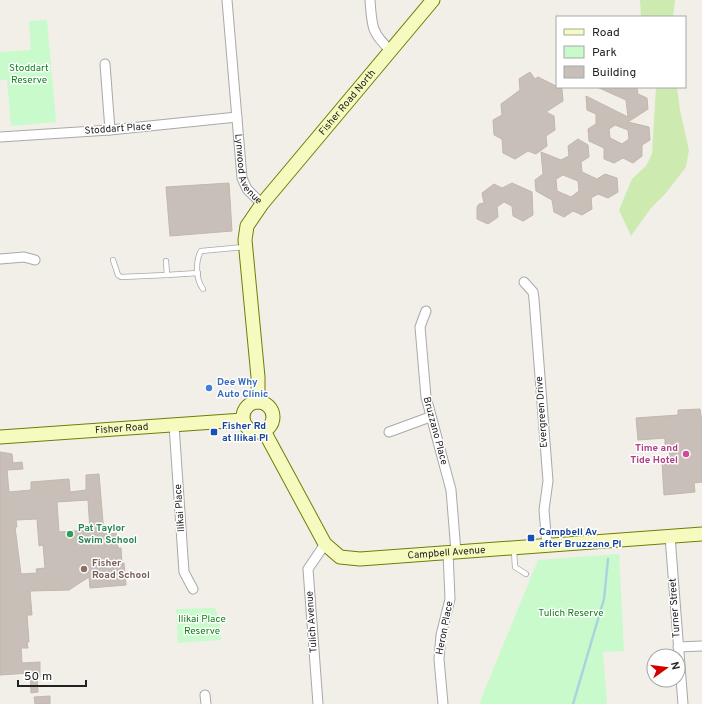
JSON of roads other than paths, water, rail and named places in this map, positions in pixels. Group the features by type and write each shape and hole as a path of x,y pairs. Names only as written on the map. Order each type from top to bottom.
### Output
{"main road":[{"name":"Fisher Road North","path":"262,204 433,0"},
{"name":"Lynwood Avenue","path":"258,402 258,377 246,247 247,226 262,204"},
{"path":"258,402 267,406 273,415 271,424 264,431 252,432 246,427 243,420 243,414 248,406 258,402"},
{"name":"Fisher Road","path":"0,437 243,420"},
{"name":"Campbell Avenue","path":"264,431 325,544 340,557 352,559 702,534"}],"street":[{"name":"Lynwood Avenue","path":"228,0 242,178 247,189 262,204"},
{"path":"370,0 375,33 379,40 390,50"},
{"path":"105,64 110,130"},
{"name":"Stoddart Place","path":"0,138 187,124 237,117"},
{"path":"0,259 24,257 35,260"},
{"name":"Evergreen Drive","path":"524,282 533,292 534,299 548,481 544,510 547,546"},
{"name":"Bruzzano Place","path":"426,311 420,327 426,397 430,417 451,490 452,552"},
{"path":"389,432 430,417"},
{"name":"Ilikai Place","path":"174,425 184,572 193,589"},
{"name":"Turner Street","path":"670,536 682,704"},
{"name":"Tulich Avenue","path":"318,704 308,569 325,544"},
{"name":"Heron Place","path":"443,704 439,659 441,635 450,599 452,552"},
{"path":"678,647 702,646"}],"lane":[{"path":"202,289 199,285 198,273 199,254 201,251 246,247"},
{"path":"113,260 120,277 198,273"},
{"path":"166,261 167,275"},
{"path":"514,548 515,567 526,574"}],"waterway":[{"path":"573,704 604,599 608,559"}],"place":[{"name":"Dee Why Auto Clinic","path":"209,388"},
{"name":"Fisher Rd at Ilikai Pl","path":"214,432"},
{"name":"Time and Tide Hotel","path":"686,454"},
{"name":"Pat Taylor Swim School","path":"70,534"},
{"name":"Campbell Av after Bruzzano Pl","path":"531,538"},
{"name":"Fisher Road School","path":"84,569"}],"park label":[{"name":"Stoddart Reserve","path":"29,74"},
{"name":"Tulich Reserve","path":"571,613"},
{"name":"Ilikai Place Reserve","path":"202,624"}]}
